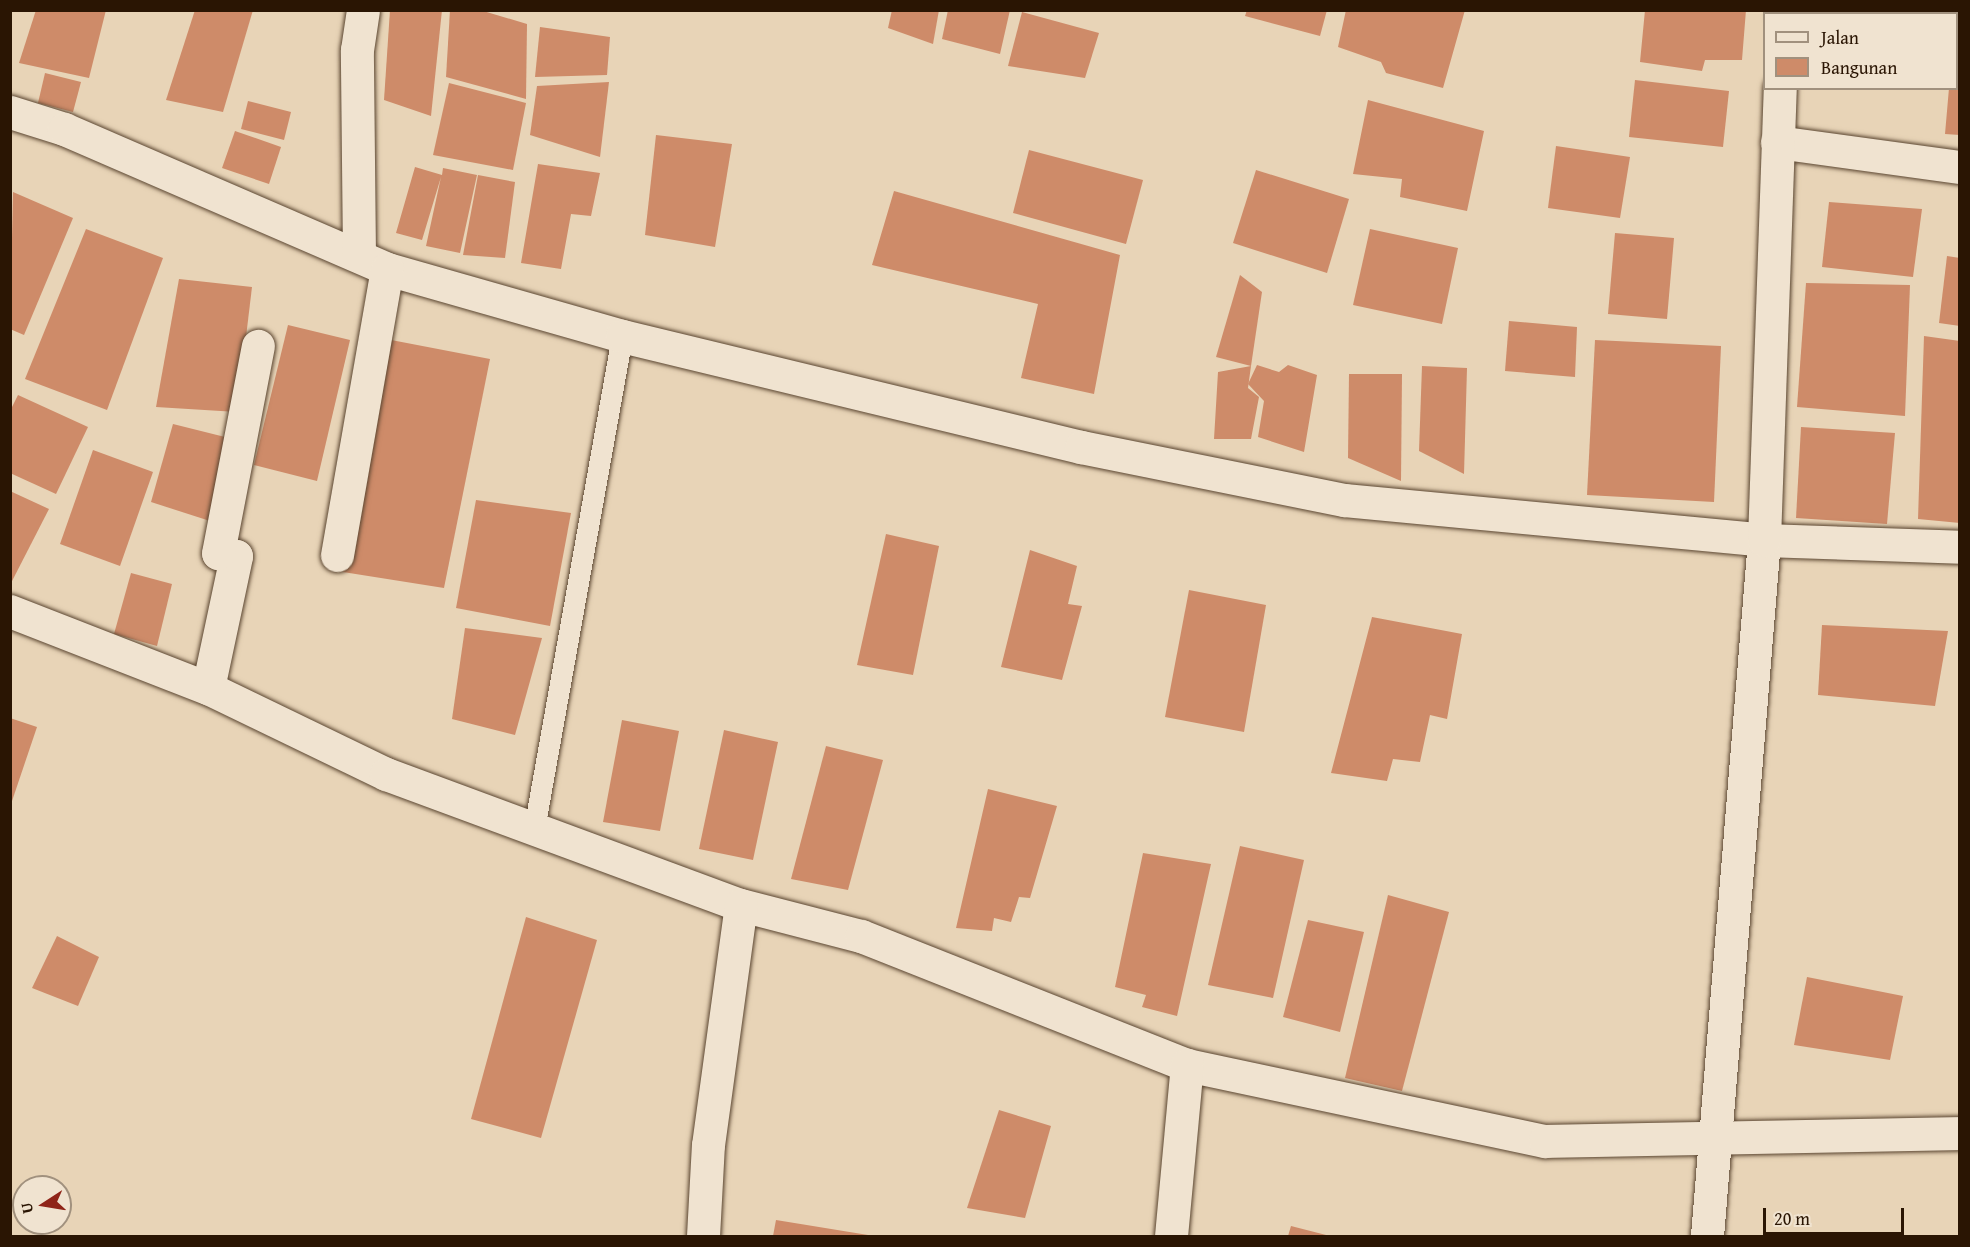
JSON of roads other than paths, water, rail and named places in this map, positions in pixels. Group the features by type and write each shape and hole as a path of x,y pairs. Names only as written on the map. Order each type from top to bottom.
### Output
{"street":[{"path":"338,555 373,262 357,50 363,10"},
{"path":"1707,1236 1718,1135 1764,540 1780,90"},
{"path":"10,112 64,129 373,262 622,336 1081,447 1344,500 1764,540 1959,547"},
{"path":"1777,142 1959,167"},
{"path":"208,688 236,556 218,553 258,346"},
{"path":"10,611 208,688 386,774 741,905 861,936 1186,1065 1545,1141 1718,1135 1959,1133"},
{"path":"704,1236 708,1145 741,905"},
{"path":"1171,1236 1186,1065"}],"lane":[{"path":"534,829 622,336"}]}
